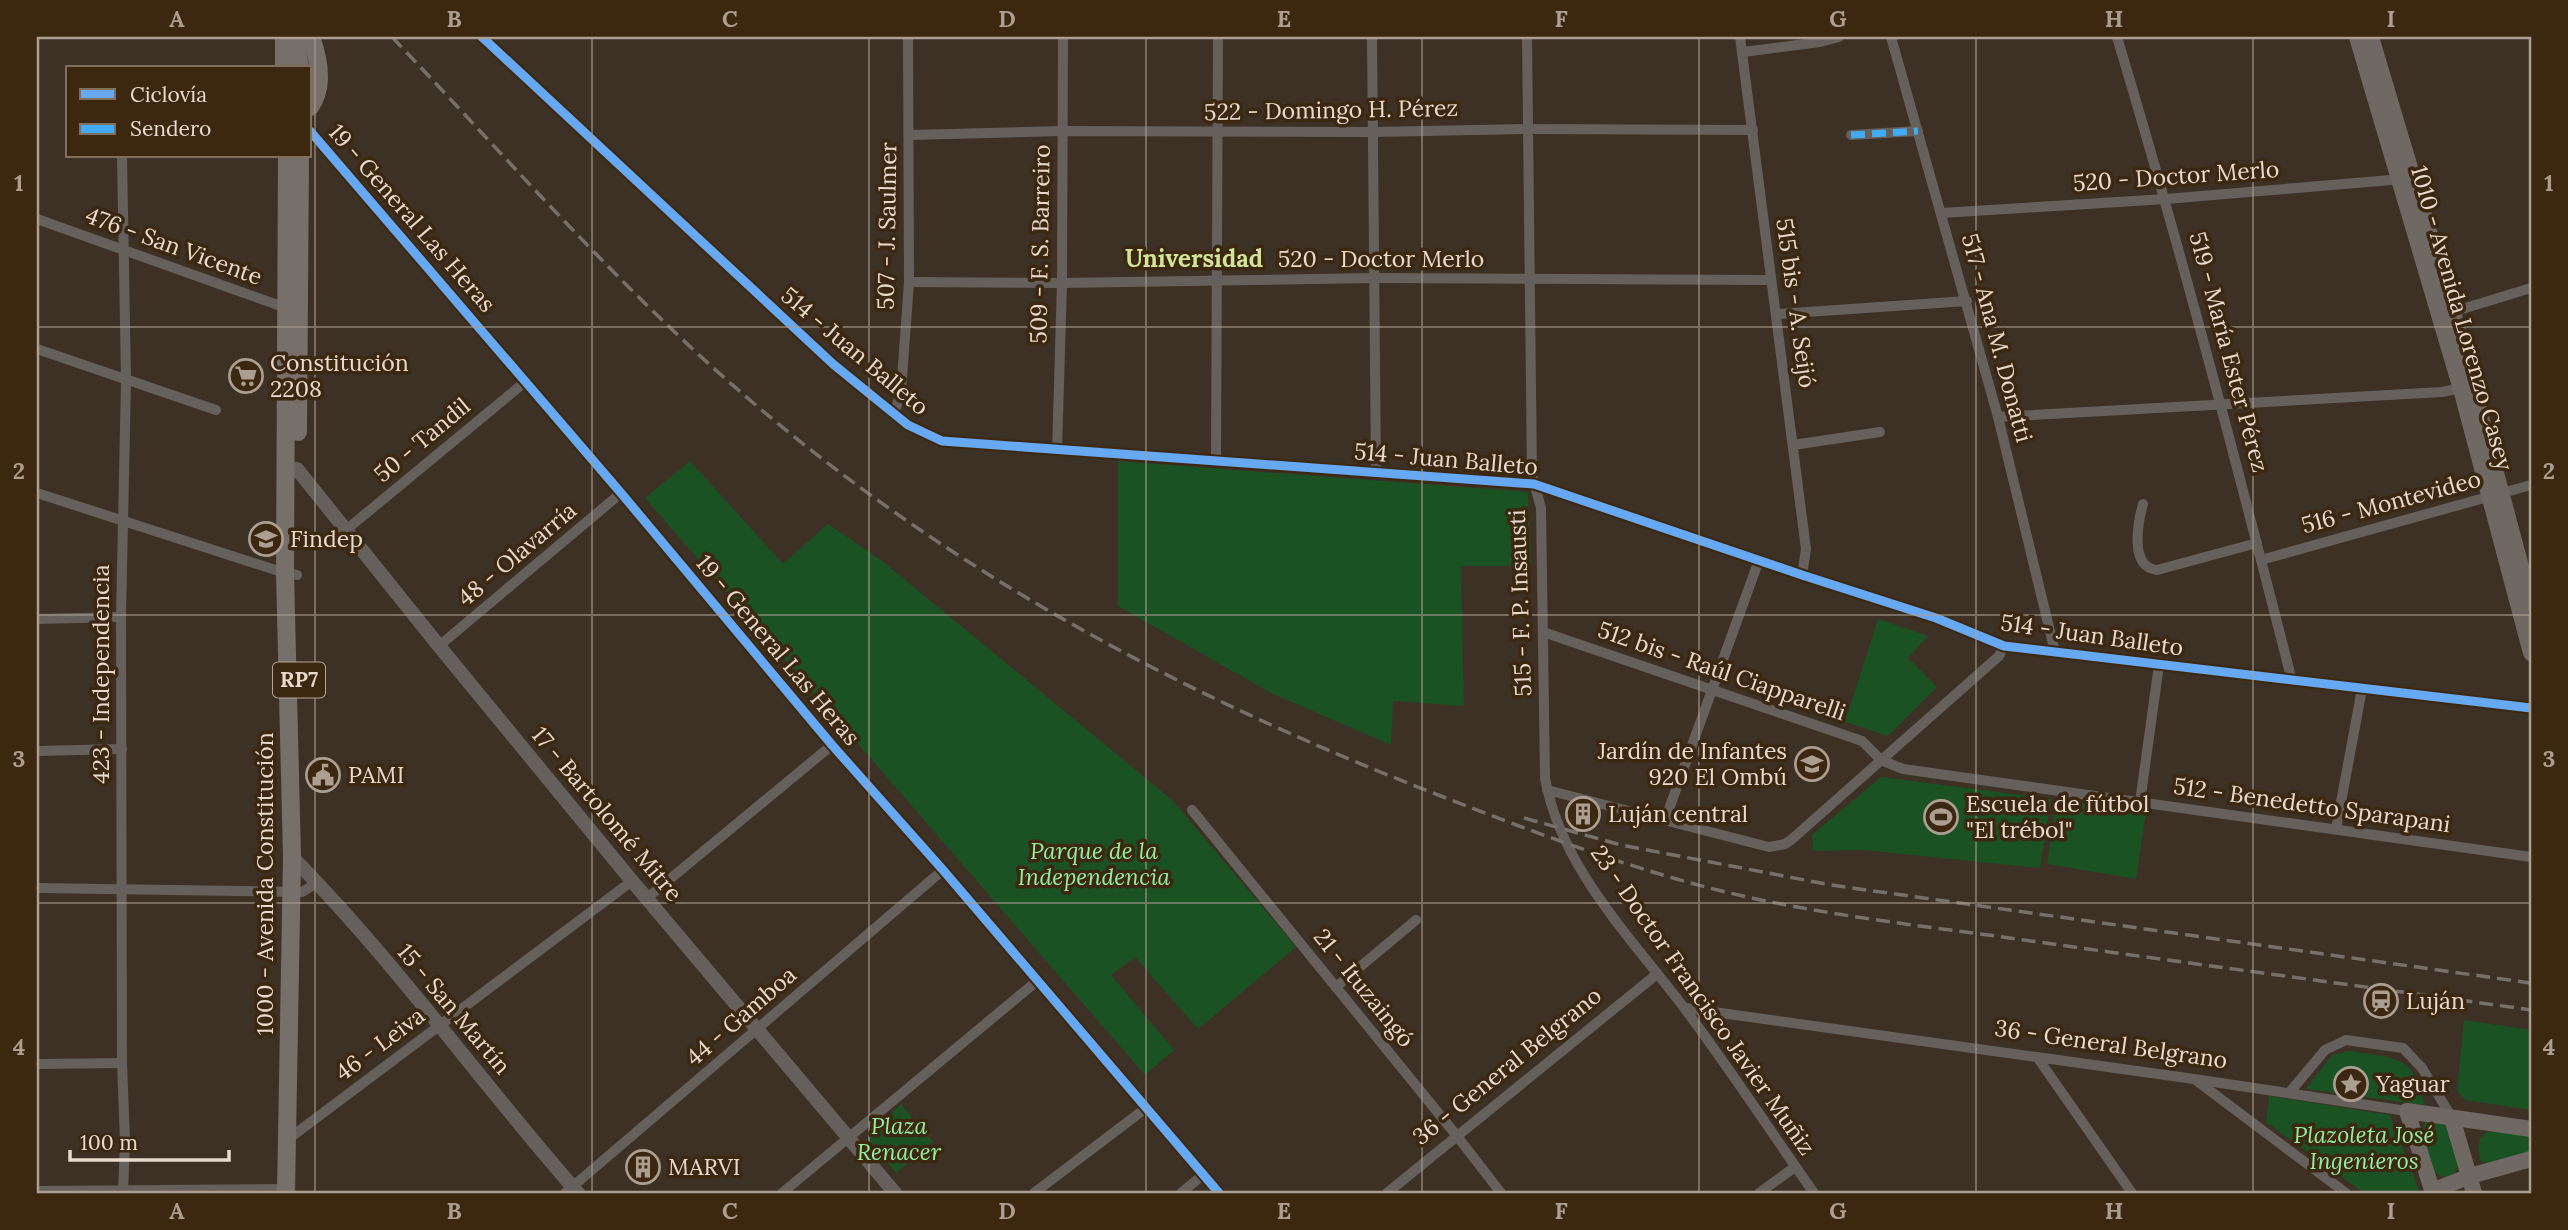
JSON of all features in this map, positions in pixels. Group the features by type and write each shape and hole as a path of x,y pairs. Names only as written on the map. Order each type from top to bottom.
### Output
{"main road":[{"path":"284,37 284,66"},
{"path":"295,37 300,66"},
{"path":"311,37 317,54 320,78 312,104"},
{"name":"1010 - Avenida Lorenzo Casey","path":"2357,37 2406,178"},
{"name":"1010 - Avenida Lorenzo Casey","path":"2371,37 2406,178 2496,495 2531,649"},
{"name":"1000 - Avenida Constitución","path":"288,158 292,310 291,574 297,862 304,889 290,1192"},
{"name":"1000 - Avenida Constitución","path":"292,310 300,158"},
{"name":"1010 - Avenida Lorenzo Casey","path":"2496,495 2531,604"},
{"path":"2407,1111 2432,1192 2470,1176 2531,1160"},
{"name":"36 - General Belgrano","path":"2407,1111 2531,1129"},
{"path":"2452,1118 2474,1193"}],"street":[{"name":"514 - Juan Balleto","path":"482,37 833,363 920,433 942,441 1534,484 1936,618 2004,646 2531,708"},
{"name":"507 - J. Saulmer","path":"894,414 901,392 909,282 908,37"},
{"name":"509 - F. S. Barreiro","path":"1057,451 1062,283 1063,37"},
{"path":"1216,460 1218,37"},
{"path":"1372,37 1376,471"},
{"name":"515 - F. P. Insausti","path":"1527,37 1532,475 1541,508 1547,790"},
{"name":"515 bis - A. Seijó","path":"1740,37 1806,550 1802,575"},
{"path":"1743,52 1839,37"},
{"name":"517 - Ana M. Donatti","path":"1891,37 1998,417 2055,652"},
{"name":"519 - María Ester Pérez","path":"2117,37 2166,199 2223,406 2292,681"},
{"name":"522 - Domingo H. Pérez","path":"909,135 1062,131 1374,132 1528,128 1753,130"},
{"path":"1851,135 1918,131"},
{"name":"19 - General Las Heras","path":"312,133 621,493 832,745 943,870 1219,1193"},
{"name":"423 - Independencia","path":"122,158 126,380 121,617 122,1063 125,1140 123,1192"},
{"name":"520 - Doctor Merlo","path":"1942,214 2166,199 2406,178"},
{"name":"476 - San Vicente","path":"37,219 292,310"},
{"name":"520 - Doctor Merlo","path":"909,282 1062,283 1375,278 1770,280"},
{"path":"2446,314 2531,288"},
{"path":"1777,314 1967,301"},
{"path":"37,349 216,410"},
{"name":"50 - Tandil","path":"346,530 525,382"},
{"path":"1998,417 2223,406 2467,387"},
{"path":"1793,445 1880,432"},
{"name":"17 - Bartolomé Mitre","path":"291,469 346,530 632,881 895,1193"},
{"name":"516 - Montevideo","path":"2261,560 2531,485"},
{"path":"37,493 291,574"},
{"name":"48 - Olavarría","path":"439,646 621,493"},
{"path":"2143,504 2137,539 2144,564 2149,569 2157,570 2257,543"},
{"path":"1665,820 1759,560"},
{"path":"37,619 121,617"},
{"name":"512 bis - Raúl Ciapparelli","path":"1543,632 1862,741 1881,760"},
{"path":"1547,790 1769,847 1785,844 1999,656 2004,646"},
{"path":"2140,803 2159,665"},
{"path":"2336,829 2362,689"},
{"path":"647,898 832,745"},
{"path":"37,751 122,749"},
{"name":"512 - Benedetto Sparapani","path":"1881,760 1903,769 2531,857"},
{"name":"23 - Doctor Francisco Javier Muñiz","path":"1547,790 1561,829 1594,891 1685,1008 1814,1193"},
{"name":"21 - Ituzaingó","path":"1192,810 1501,1193"},
{"name":"44 - Gamboa","path":"572,1191 943,870"},
{"name":"46 - Leiva","path":"293,1136 632,881"},
{"path":"37,888 304,889"},
{"name":"15 - San Martín","path":"304,889 439,1026 572,1191"},
{"path":"1336,987 1416,920"},
{"name":"36 - General Belgrano","path":"1387,1193 1657,974"},
{"path":"782,1193 1037,981"},
{"name":"36 - General Belgrano","path":"1685,1008 2407,1111"},
{"path":"2289,1093 2325,1050 2346,1041 2403,1048 2421,1068 2452,1118"},
{"path":"2038,1057 2132,1193"},
{"path":"37,1064 122,1063"},
{"path":"2194,1079 2346,1193"},
{"path":"1034,1193 1146,1108"},
{"path":"1759,1193 1795,1167"},
{"path":"1181,1193 1204,1174"},
{"path":"37,1191 290,1192"}],"green space":[{"name":"Parque de la Independencia","path":"690,461 783,564 828,524 881,560 1172,800 1296,947 1198,1029 1135,957 1111,975 1174,1050 1145,1075 645,498"},
{"path":"1118,461 1528,492 1531,566 1461,566 1464,706 1393,701 1391,745 1271,693 1118,606"},
{"path":"1878,619 1928,636 1908,658 1937,687 1888,736 1845,722"},
{"name":"Escuela de fútbol \"El trébol\"","path":"1881,777 2051,799 2040,868 1863,850 1813,851 1812,835"},
{"path":"2057,798 2146,813 2136,879 2047,864"},
{"path":"2464,1020 2531,1030 2531,1110 2465,1100 2457,1091"},
{"path":"2349,1051 2390,1058 2408,1067 2415,1076 2425,1105 2306,1089 2332,1055"},
{"name":"Plazoleta José Ingenieros","path":"2269,1096 2390,1115 2420,1193 2364,1193 2266,1122"},
{"name":"Plaza Renacer","path":"901,1104 933,1142 896,1173 868,1139 868,1133"},
{"path":"2439,1119 2447,1125 2459,1163 2454,1173 2447,1178 2431,1172 2421,1140 2426,1121"},
{"path":"2494,1130 2531,1135 2531,1154 2491,1165 2481,1161 2479,1142 2484,1135"}],"railway":[{"path":"392,37 567,224 657,315 751,401 830,465 912,524 996,579 1082,629 1260,720 1446,798 1557,840 1632,866 1747,897 1885,921 2531,1010"},
{"path":"1524,818 1621,845 1831,885 2531,983"}],"marked path":[{"path":"1851,135 1918,131"}],"cycle path":[{"path":"482,37 833,364 908,425 942,441 1534,484 1936,618 2004,646 2531,708"},
{"path":"312,133 621,493 832,745 943,870 1219,1193"}],"place":[{"name":"Constitución 2208","path":"246,376"},
{"name":"Findep","path":"266,539"},
{"name":"Jardín de Infantes 920 El Ombú","path":"1812,764"},
{"name":"PAMI","path":"323,775"},
{"name":"Luján central","path":"1583,814"},
{"name":"Escuela de fútbol \"El trébol\"","path":"1941,817"},
{"name":"Luján","path":"2381,1001"},
{"name":"Yaguar","path":"2351,1084"},
{"name":"MARVI","path":"643,1167"}],"district":[{"name":"Universidad","path":"1194,259"}]}
